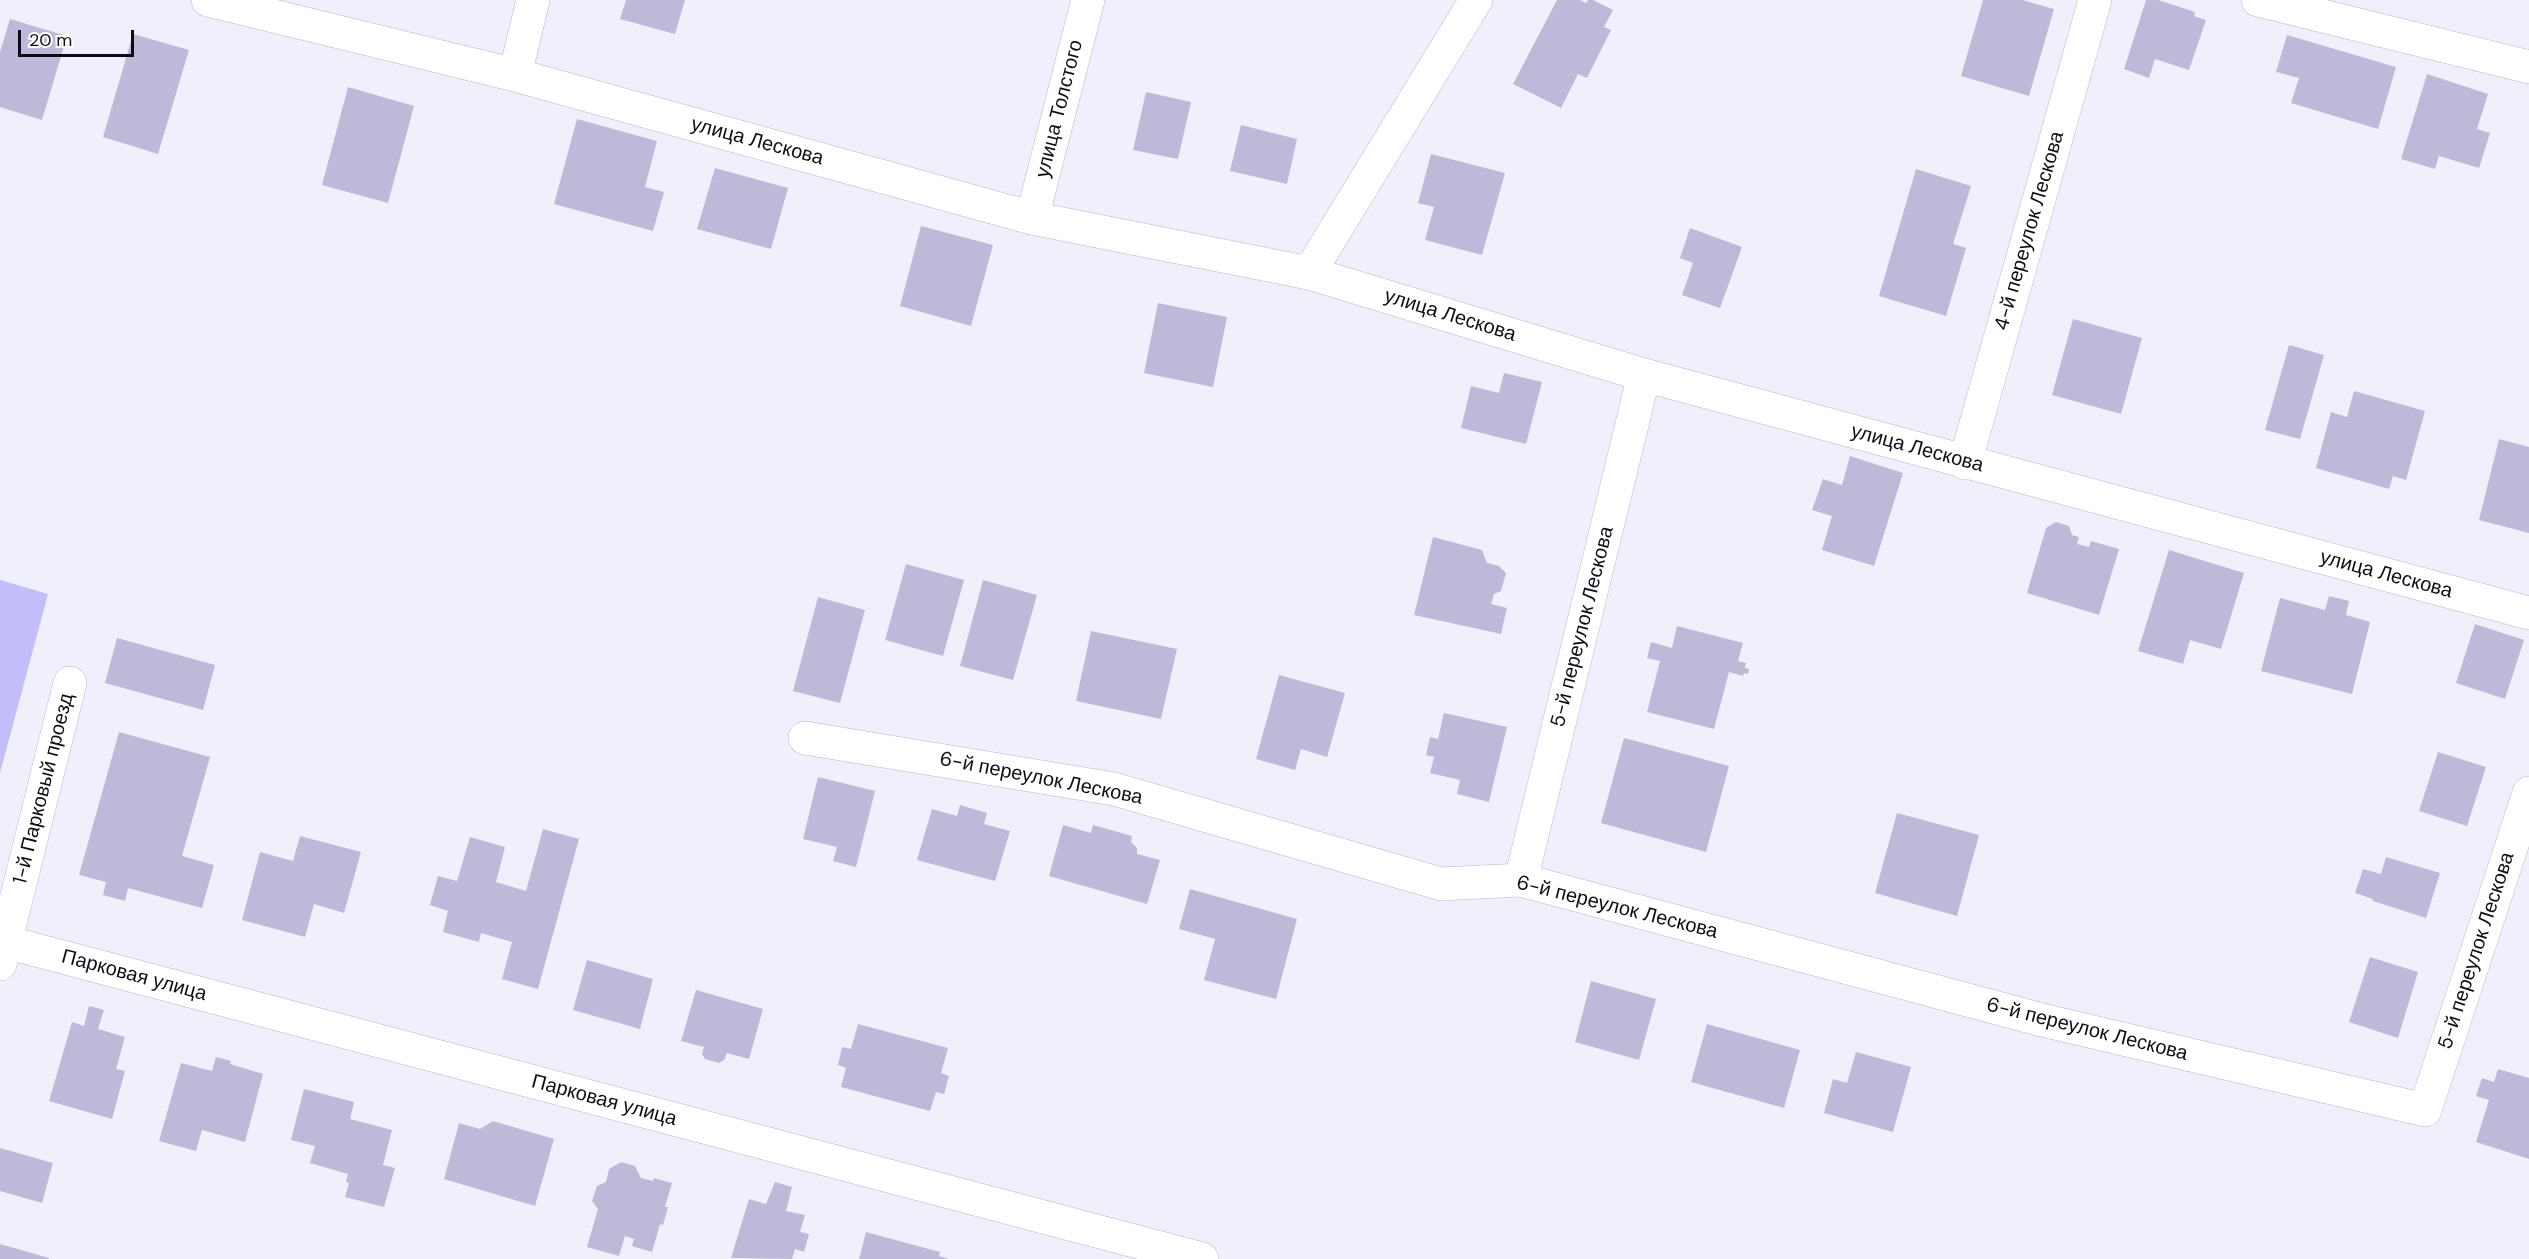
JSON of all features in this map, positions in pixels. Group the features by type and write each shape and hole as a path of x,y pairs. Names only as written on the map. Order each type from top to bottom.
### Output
{"street":[{"name":"улица Лескова","path":"208,0 514,75 1032,218 1309,273 1644,375 2529,613"},
{"path":"514,75 533,0"},
{"name":"улица Толстого","path":"1032,218 1088,0"},
{"path":"1309,273 1476,0"},
{"name":"4-й переулок Лескова","path":"1965,463 2095,0"},
{"path":"2258,0 2529,68"},
{"name":"5-й переулок Лескова","path":"1521,880 1644,375"},
{"name":"1-й Парковый проезд","path":"3,953 70,683"},
{"name":"6-й переулок Лескова","path":"805,738 1114,789 1441,885 1521,880 2042,1020 2425,1110"},
{"name":"5-й переулок Лескова","path":"2425,1110 2529,793"},
{"name":"Парковая улица","path":"3,953 1202,1259"}],"shaded area":[{"path":"0,580 48,594 0,773"}],"building":[{"path":"626,0 685,0 675,34 620,19"},
{"path":"1557,0 1580,0 1586,3 1588,0 1593,0 1613,10 1604,27 1611,30 1587,78 1578,74 1561,108 1513,84"},
{"path":"1983,0 2022,0 2054,9 2029,96 1961,76"},
{"path":"2146,0 2158,0 2195,12 2194,16 2206,20 2189,70 2155,59 2149,78 2124,69"},
{"path":"10,19 67,36 42,120 0,107 0,52"},
{"path":"133,34 189,50 158,154 103,137"},
{"path":"2287,35 2396,67 2378,129 2291,103 2299,78 2276,72"},
{"path":"2427,74 2488,94 2477,129 2490,133 2479,168 2439,156 2435,169 2401,159"},
{"path":"348,87 414,106 388,203 322,185"},
{"path":"1146,92 1191,102 1178,159 1133,150"},
{"path":"577,119 657,141 645,187 664,192 653,231 554,204"},
{"path":"1241,125 1297,139 1287,184 1230,171"},
{"path":"1431,154 1505,173 1482,255 1425,240 1434,207 1418,203"},
{"path":"715,168 788,188 771,249 697,229"},
{"path":"1916,169 1971,186 1953,244 1966,248 1946,316 1879,296"},
{"path":"921,226 993,245 971,326 900,306"},
{"path":"1690,228 1742,247 1720,308 1682,295 1693,263 1680,258"},
{"path":"1158,303 1227,317 1213,387 1144,373"},
{"path":"2073,319 2142,338 2121,414 2052,395"},
{"path":"2289,345 2324,355 2300,439 2265,430"},
{"path":"1504,373 1542,382 1526,444 1461,428 1471,386 1499,393"},
{"path":"2354,391 2425,411 2406,480 2393,476 2389,489 2316,468 2331,412 2347,417"},
{"path":"2499,439 2529,447 2529,533 2479,520"},
{"path":"1850,456 1903,473 1874,566 1822,550 1832,516 1812,510 1823,479 1842,485"},
{"path":"2056,522 2069,526 2072,535 2079,537 2077,544 2089,547 2091,541 2119,549 2099,615 2027,593 2046,528"},
{"path":"1433,537 1482,550 1487,563 1499,566 1506,573 1501,591 1494,594 1491,604 1507,608 1501,634 1414,615"},
{"path":"2169,550 2244,573 2221,649 2190,640 2183,664 2138,651"},
{"path":"906,564 964,580 943,656 885,640"},
{"path":"983,580 1037,595 1013,680 960,666"},
{"path":"2329,596 2349,601 2346,615 2370,622 2352,694 2261,671 2280,598 2325,610"},
{"path":"818,597 865,610 840,703 793,691"},
{"path":"2475,624 2524,640 2505,699 2456,683"},
{"path":"1677,626 1743,643 1738,661 1746,663 1745,668 1749,669 1748,674 1744,673 1743,676 1729,672 1714,729 1647,712 1660,661 1647,658 1651,642 1672,648"},
{"path":"1091,631 1177,649 1161,719 1076,701"},
{"path":"117,638 215,665 203,710 105,683"},
{"path":"1279,675 1345,693 1327,757 1301,749 1295,770 1256,759"},
{"path":"1444,713 1507,727 1489,802 1457,794 1460,780 1430,773 1434,757 1426,755 1430,737 1438,739"},
{"path":"119,732 210,757 182,856 214,865 202,908 128,888 125,901 103,895 106,882 79,875"},
{"path":"1624,738 1729,766 1706,852 1601,823"},
{"path":"2438,752 2486,767 2467,826 2419,811"},
{"path":"818,777 875,791 856,867 833,861 837,847 803,839"},
{"path":"960,805 987,813 984,824 1010,831 995,881 917,860 932,809 957,816"},
{"path":"1897,813 1979,835 1957,916 1875,893"},
{"path":"1063,825 1091,833 1093,825 1132,836 1131,842 1137,848 1137,854 1160,860 1147,904 1049,876"},
{"path":"543,829 579,839 538,989 502,979 512,942 481,933 479,942 443,932 448,911 430,905 438,876 457,881 470,837 505,847 496,882 526,891"},
{"path":"300,836 361,852 344,913 314,904 305,937 242,920 260,852 293,861"},
{"path":"2386,857 2440,873 2426,918 2355,893 2363,869 2381,874"},
{"path":"1190,889 1297,919 1276,999 1204,980 1215,939 1179,929"},
{"path":"2370,957 2418,972 2398,1038 2349,1022"},
{"path":"587,960 653,979 640,1029 573,1010"},
{"path":"1591,981 1656,999 1639,1060 1575,1042"},
{"path":"696,990 763,1009 749,1059 727,1053 724,1060 719,1063 705,1059 702,1054 704,1047 681,1041"},
{"path":"89,1006 104,1010 98,1029 125,1037 116,1069 125,1071 112,1119 49,1101 72,1022 84,1026"},
{"path":"858,1024 948,1048 941,1073 949,1076 944,1094 936,1092 930,1111 841,1087 846,1068 838,1065 842,1047 851,1049"},
{"path":"1707,1024 1800,1050 1784,1108 1691,1082"},
{"path":"1856,1052 1911,1067 1893,1132 1824,1113 1833,1079 1847,1083"},
{"path":"216,1057 231,1061 230,1064 263,1074 245,1142 202,1130 196,1151 159,1141 181,1063 212,1071"},
{"path":"2498,1069 2529,1078 2529,1159 2476,1142 2489,1100 2476,1096 2482,1078 2494,1082"},
{"path":"304,1089 354,1102 350,1119 392,1130 383,1165 395,1168 384,1207 345,1197 349,1183 346,1182 348,1174 310,1163 315,1146 291,1140"},
{"path":"493,1121 554,1139 535,1206 444,1179 459,1123 480,1129"},
{"path":"0,1148 53,1163 42,1203 0,1191"},
{"path":"621,1162 635,1166 641,1178 653,1181 654,1178 672,1183 665,1207 668,1207 663,1225 660,1224 652,1252 632,1246 634,1239 625,1236 619,1256 587,1247 598,1209 592,1201 597,1186 606,1182 609,1169"},
{"path":"775,1182 792,1187 786,1211 805,1215 800,1232 809,1234 804,1252 795,1249 792,1259 731,1258 749,1199 766,1204"},
{"path":"866,1232 940,1252 939,1256 949,1259 859,1259"},
{"path":"0,1244 49,1258 49,1259 0,1259"}]}
